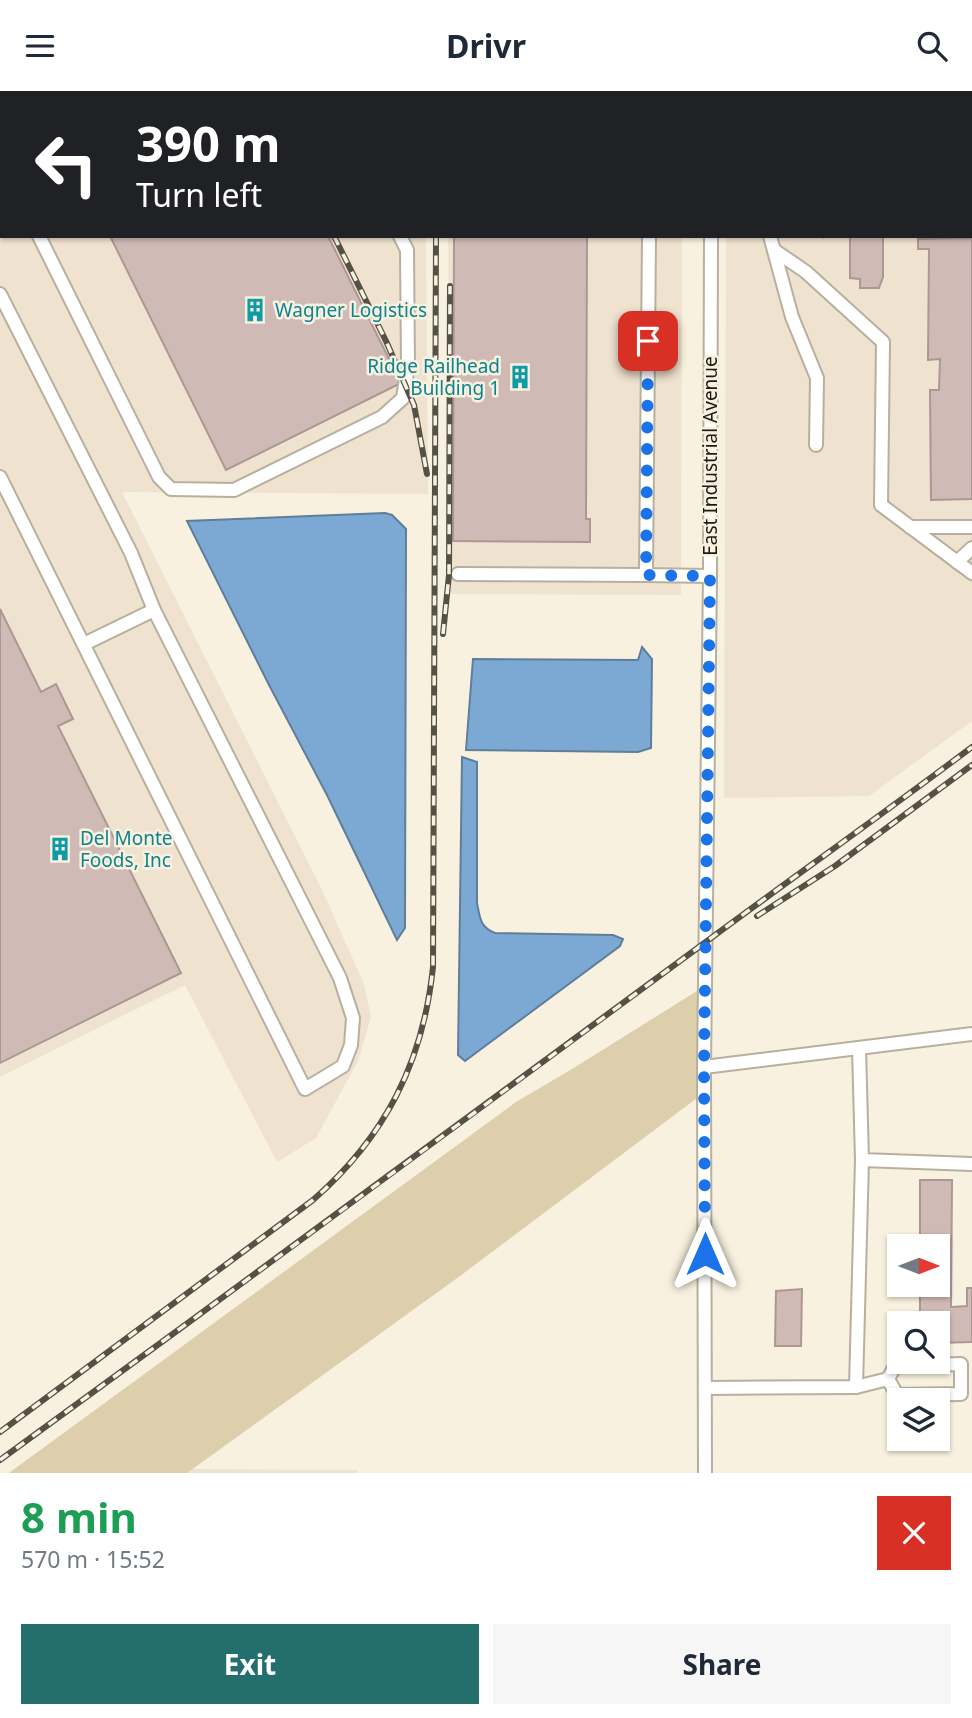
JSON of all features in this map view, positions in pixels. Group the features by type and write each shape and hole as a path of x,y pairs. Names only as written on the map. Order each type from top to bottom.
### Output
{"street":[{"path":"40,238 159,477 171,489 234,490 382,417 403,398 408,366 407,250 401,238"},
{"path":"646,575 649,238"},
{"name":"East Industrial Avenue","path":"705,1473 704,1067 711,238"},
{"path":"771,238 792,317 817,378 816,445"},
{"path":"774,250 806,272 883,342 881,505 971,574"},
{"path":"0,294 131,553 154,610 340,978 353,1018 351,1045 343,1066 305,1089 0,477"},
{"path":"910,527 972,527"},
{"path":"957,562 972,548"},
{"path":"458,574 710,576"},
{"path":"85,644 154,610"},
{"path":"704,1067 972,1034"},
{"path":"856,1387 862,1160 859,1048"},
{"path":"862,1160 972,1164"},
{"path":"705,1388 856,1387 888,1379 895,1366 961,1364 961,1394 897,1395 888,1379"}],"shaded area":[{"path":"0,238 426,238 428,494 122,492 321,888 364,984 371,1017 358,1061 316,1138 277,1162 185,985 0,1077"},
{"path":"448,238 682,238 681,595 451,594"},
{"path":"726,238 972,238 972,721 869,796 724,798"},
{"path":"697,991 697,1098 460,1276 187,1473 9,1473 516,1102"},
{"path":"192,1469 357,1470 357,1473 187,1473"}],"water":[{"path":"385,513 392,515 406,529 405,928 397,940 327,795 187,521"},
{"path":"642,647 652,659 651,748 638,752 466,750 473,659 638,660"},
{"path":"462,757 477,762 477,903 484,925 495,933 613,935 623,939 620,946 465,1061 458,1055"}],"building":[{"name":"Wagner Logistics","path":"111,238 329,238 401,383 226,470"},
{"name":"Ridge Railhead Building 1","path":"454,238 587,238 586,519 590,519 590,542 453,541"},
{"path":"850,238 883,238 883,277 879,288 860,288 860,279 850,278"},
{"path":"972,238 972,499 931,500 930,390 939,390 940,359 928,360 929,249 918,249 918,239"},
{"name":"Del Monte Foods, Inc","path":"0,609 41,692 56,684 73,719 58,726 181,973 0,1063"},
{"path":"920,1180 952,1180 951,1307 967,1306 967,1288 972,1288 972,1342 950,1343 950,1311 920,1311 920,1297 950,1297 950,1234 920,1234"},
{"path":"802,1289 801,1346 775,1346 776,1291"}],"railway":[{"path":"335,238 414,405 427,474"},
{"path":"0,1432 313,1200 361,1151 380,1124 410,1066 428,1002 433,967 436,238"},
{"path":"443,634 449,575 450,286"},
{"path":"0,1460 972,747"},
{"path":"757,916 835,866 972,765"}],"place":[{"name":"Wagner Logistics","path":"255,310"},
{"name":"Ridge Railhead Building 1","path":"520,377"},
{"name":"Del Monte Foods, Inc","path":"60,849"}],"route":[{"path":"648,341 646,575 710,576 704,1067 705,1254"}]}
